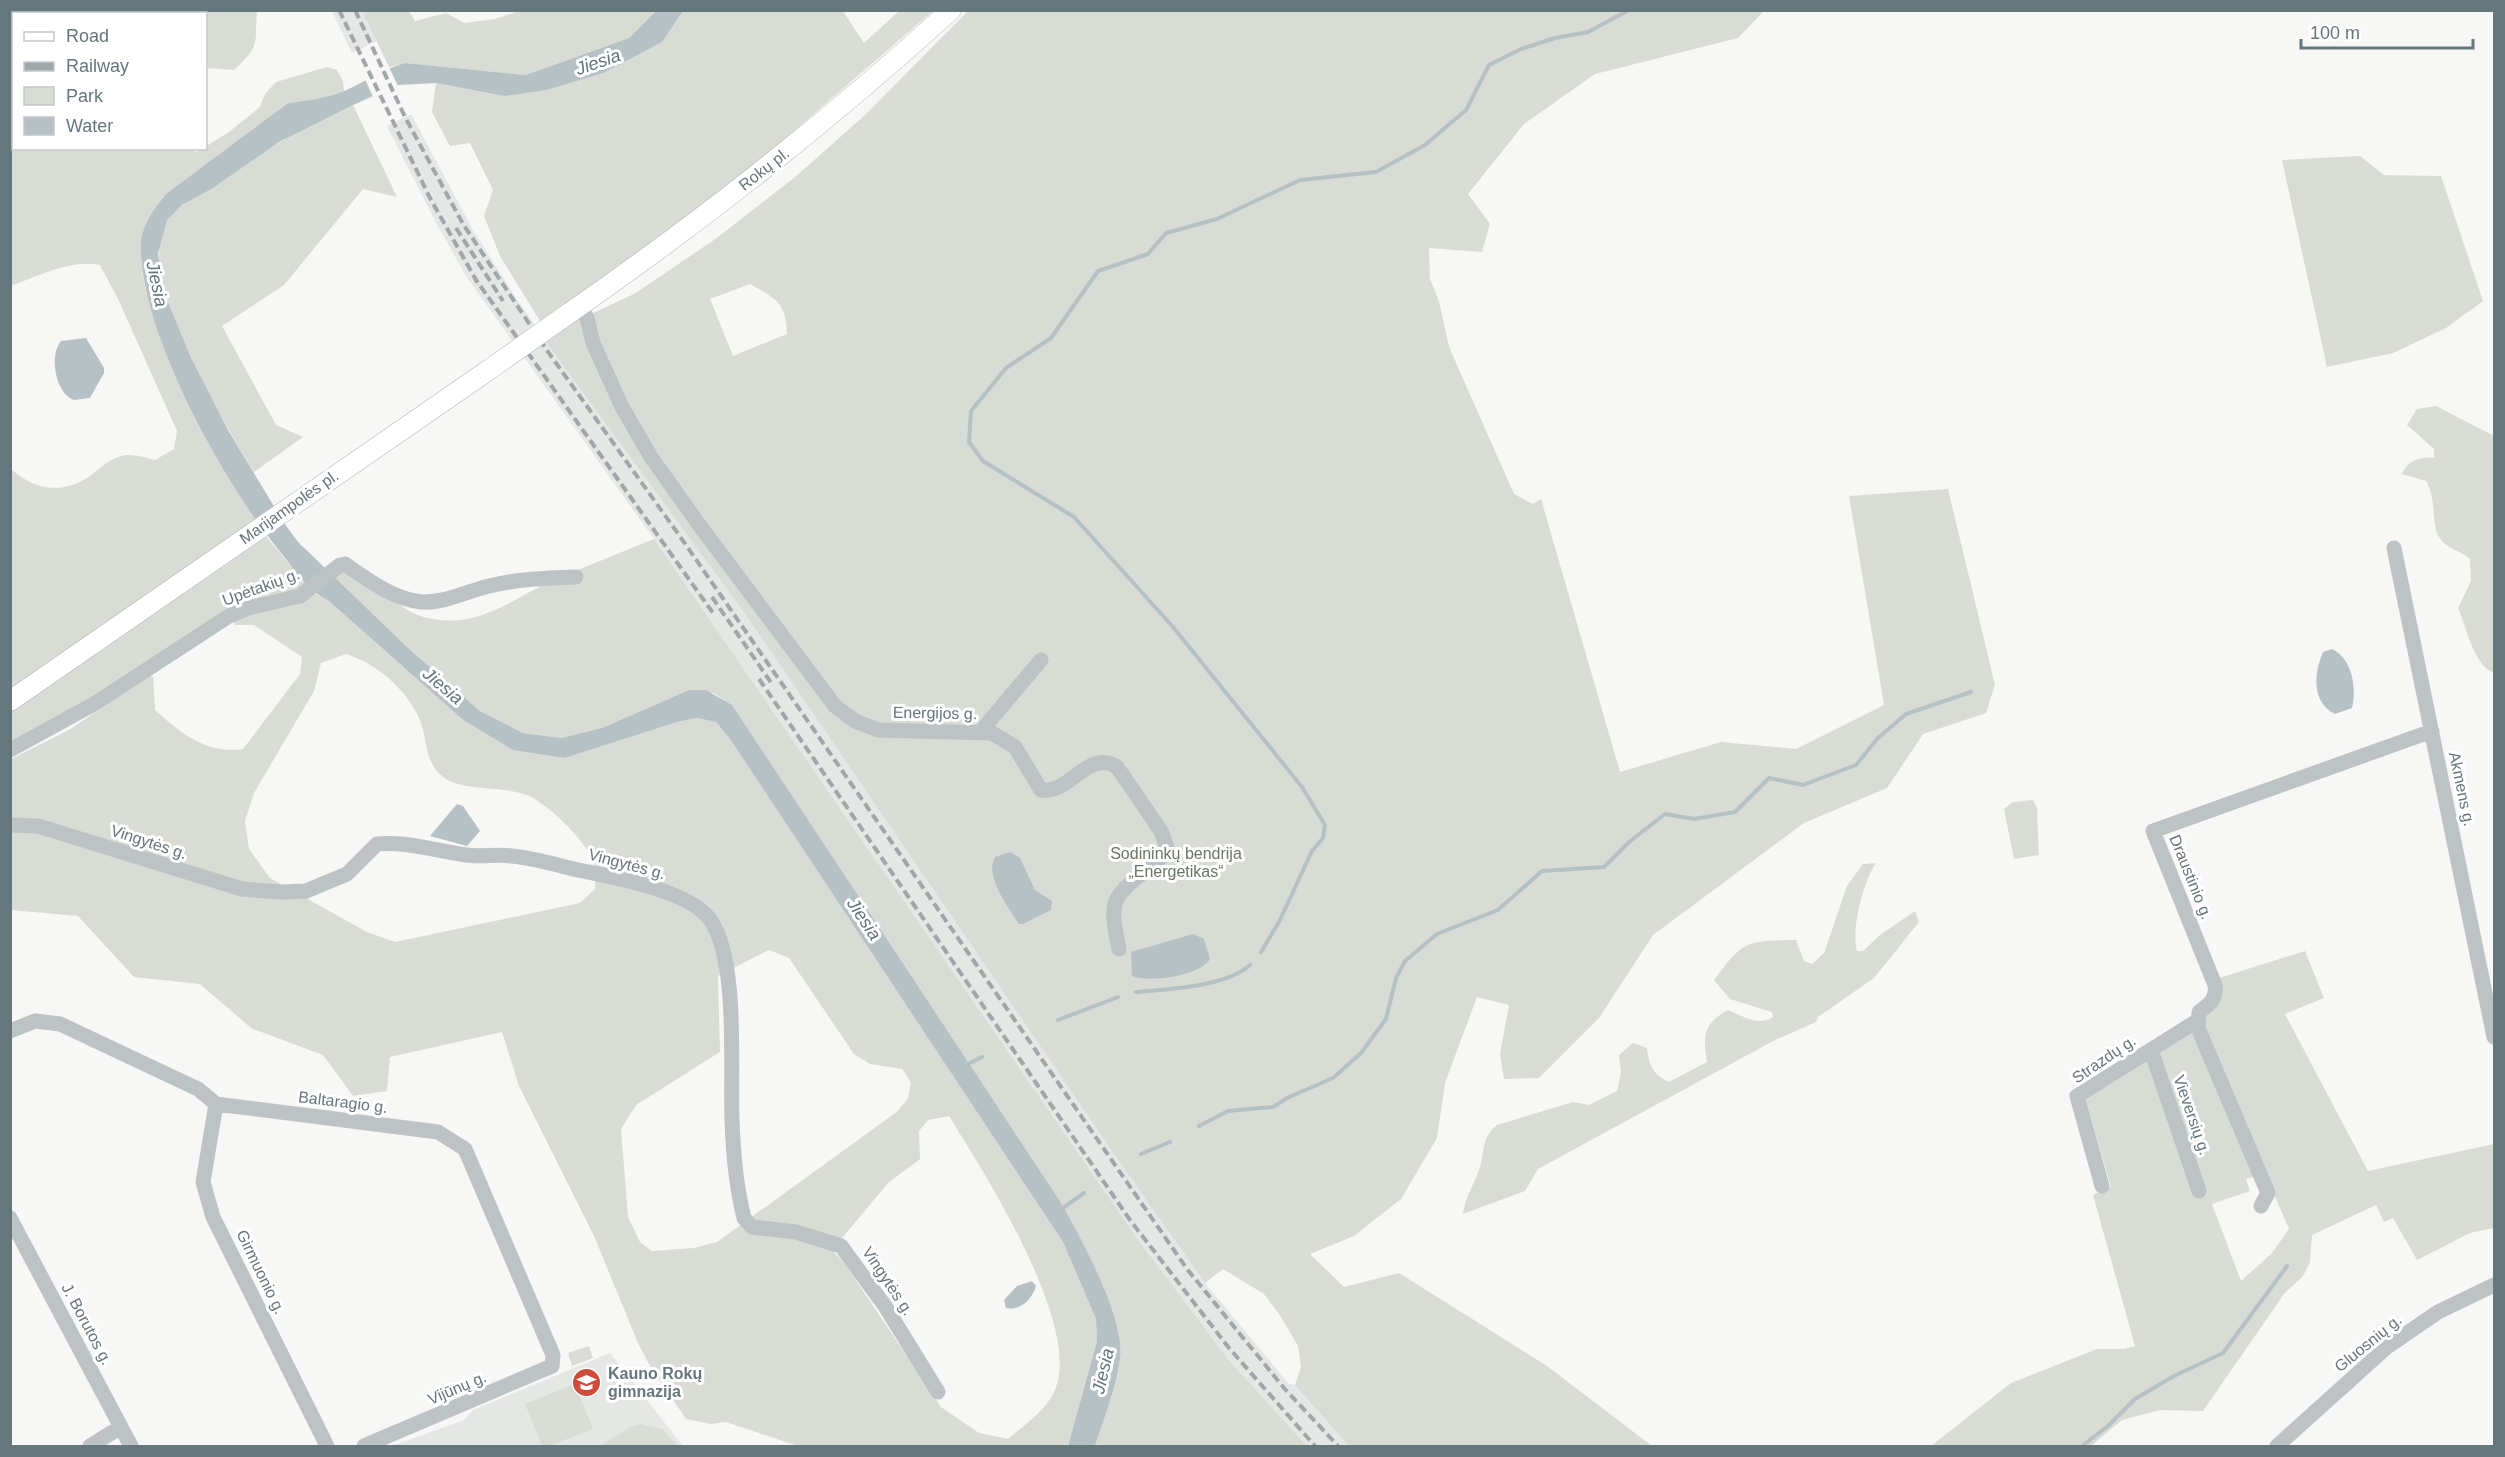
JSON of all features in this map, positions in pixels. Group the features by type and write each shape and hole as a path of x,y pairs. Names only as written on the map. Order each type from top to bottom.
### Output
{"main road":[{"name":"Rokų pl.","path":"573,310 683,233 774,161 895,61 951,10"},
{"name":"Marijampolės pl.","path":"10,701 573,310"}],"street":[{"name":"Energijos g.","path":"573,310 587,318 593,343 622,406 651,457 772,626 835,706 855,721 878,730 992,733 1015,747 1041,790 1056,789 1098,762 1110,763 1117,767 1161,831 1167,847 1166,852 1124,888 1114,904 1112,916 1119,949"},
{"name":"Akmens g.","path":"2394,548 2494,1037"},
{"name":"Upėtakių g.","path":"10,750 94,704 229,616 248,608 291,599 312,588 333,569 345,564 392,593 423,602 446,599 510,582 576,577"},
{"path":"981,731 1041,660"},
{"name":"Draustinio g.","path":"2197,1021 2199,1012 2212,1002 2216,993 2215,985 2153,831 2432,731"},
{"name":"Vingytės g.","path":"10,825 38,826 242,889 306,891 347,874 377,844 395,843 468,855 512,856 625,880 658,889 694,905 709,918 719,938 725,960 730,1004 732,1120 744,1218 753,1227 796,1232 841,1246 885,1306 938,1392"},
{"path":"2197,1021 2268,1193 2261,1206"},
{"name":"Strazdų g.","path":"2102,1186 2077,1096 2197,1021"},
{"name":"Baltaragio g.","path":"10,1031 35,1022 60,1024 198,1089 216,1104 438,1132 465,1149 553,1355"},
{"name":"Vieversių g.","path":"2151,1050 2199,1191"},
{"name":"Girmuonio g.","path":"216,1104 204,1182 213,1217 327,1446"},
{"name":"J. Borutos g.","path":"10,1218 131,1446"},
{"name":"Gluosnių g.","path":"2277,1446 2387,1347 2438,1312 2494,1285"},
{"name":"Vijūnų g.","path":"364,1446 548,1370 552,1366 553,1355"},
{"path":"90,1446 122,1427"}],"shaded area":[{"path":"332,11 362,11 377,41 352,53"},
{"path":"411,114 473,230 522,307 743,611 1116,1157 1205,1283 1289,1384 1295,1385 1349,1446 1307,1446 1228,1359 1136,1237 654,539 466,276 387,126"},
{"name":"Kauno Rokų gimnazija","path":"610,1353 683,1446 392,1446 464,1420 473,1410"}],"green space":[{"path":"80,10 257,11 256,37 253,49 234,70 207,68 207,12 79,12"},
{"path":"362,11 409,11 415,21 446,13 464,23 495,19 519,11 656,11 629,38 526,75 405,63 389,67"},
{"path":"683,11 843,11 864,43 899,11 933,11 759,161 674,229 540,321 500,256 484,216 493,190 470,143 450,146 432,112 436,83 504,96 662,42"},
{"name":"Sodininkų bendrija „Energetikas“","path":"968,11 1764,11 1738,38 1595,74 1524,124 1468,194 1490,224 1482,252 1429,248 1430,279 1439,301 1449,347 1514,494 1533,504 1541,499 1620,772 1721,742 1796,749 1884,705 1849,496 1948,489 1995,685 1986,713 1923,734 1887,788 1804,823 1653,935 1599,1018 1539,1078 1504,1079 1500,1054 1509,1005 1477,997 1445,1083 1437,1138 1401,1199 1354,1236 1310,1254 1344,1287 1399,1273 1547,1366 1652,1446 1349,1446 1295,1385 1301,1367 1298,1346 1281,1317 1264,1294 1223,1269 1205,1283 1116,1157 743,611 546,342 574,322 634,294 714,240 794,178 864,116","holes":["750,284 773,298 782,308 787,334 733,356 710,299"]},
{"path":"327,67 337,70 343,81 344,91 311,101 288,103 166,194 152,215 141,247 143,275 158,329 220,460 256,518 11,691 10,468 37,485 67,487 87,478 118,457 127,455 155,460 174,449 177,431 119,301 100,265 66,266 11,286 11,109 12,150 191,150 197,152 207,150 207,146 229,132 260,107 265,94 276,82"},
{"path":"353,105 397,197 363,189 284,285 222,326 276,425 303,437 254,472 204,385 170,309 161,274 159,243 168,219 183,205 221,183 271,147"},
{"path":"2360,156 2384,175 2441,176 2483,301 2446,328 2393,353 2327,367 2282,160"},
{"path":"2436,406 2494,436 2494,669 2492,672 2485,667 2475,653 2458,608 2471,581 2470,559 2445,544 2439,537 2435,526 2432,496 2426,481 2402,474 2404,469 2415,460 2434,458 2434,449 2407,425 2417,409"},
{"path":"266,536 312,592 329,601 462,719 565,758 677,722 697,718 716,722 730,739 1063,1242 1096,1319 1097,1341 1068,1446 798,1446 726,1422 711,1424 686,1419 650,1366 638,1343 594,1236 519,1086 502,1032 390,1057 387,1091 353,1096 323,1055 251,1028 200,984 134,977 78,916 11,910 11,759 69,730 149,676 153,677 155,710 174,727 195,740 218,749 243,749 300,674 302,657 254,625 235,625 233,619 286,606 282,595 269,595 252,600 68,713 11,743 11,712","holes":["346,654 368,664 398,687 419,718 433,765 446,779 462,785 527,795 545,806 565,824 590,853 596,872 595,889 580,903 395,942 367,932 270,878 249,849 245,821 254,793 314,691 321,663","769,950 789,958 854,1054 870,1064 902,1069 911,1082 908,1098 898,1111 717,1242 694,1248 652,1251 640,1242 628,1217 621,1129 636,1105 720,1052 718,976","949,1116 1006,1212 1026,1252 1044,1293 1056,1332 1060,1367 1053,1394 1039,1413 1008,1439 979,1433 941,1407 845,1264 832,1250 888,1183 920,1159 919,1131 928,1120"]},
{"path":"654,539 1136,1237 1228,1359 1307,1446 1095,1446 1116,1378 1097,1274 1058,1198 731,705 714,693 689,690 602,728 561,738 523,733 480,711 407,647 333,576 338,570 349,571 371,582 413,613 442,620 459,620 491,612 552,581"},
{"path":"2033,800 2037,808 2039,855 2014,859 2004,809 2013,802"},
{"path":"1876,863 1859,906 1856,930 1857,951 1863,951 1880,935 1915,911 1919,922 1874,978 1818,1017 1816,1022 1775,1040 1538,1169 1525,1191 1463,1214 1480,1166 1485,1142 1491,1130 1497,1125 1573,1102 1589,1105 1617,1091 1621,1072 1619,1055 1633,1043 1647,1048 1653,1069 1669,1082 1707,1062 1706,1032 1719,1015 1728,1010 1756,1021 1773,1017 1772,1012 1730,999 1714,980 1740,950 1748,945 1766,941 1796,940 1804,961 1812,964 1824,953 1847,886 1863,864"},
{"path":"2305,951 2324,998 2285,1014 2368,1171 2494,1144 2494,1228 2470,1233 2417,1260 2393,1218 2384,1222 2376,1205 2312,1235 2310,1262 2303,1276 2284,1294 2203,1411 2160,1410 2122,1420 2091,1446 1931,1446 2011,1383 2097,1349 2124,1349 2135,1346 2093,1195 2111,1187 2085,1097 2193,1028 2257,1176 2246,1179 2250,1191 2212,1204 2241,1281 2272,1253 2289,1229 2202,1025 2222,995 2219,978"},
{"path":"589,1346 593,1358 572,1366 568,1353"},
{"path":"575,1384 593,1429 549,1446 542,1446 525,1404"},
{"path":"641,1424 662,1429 678,1446 600,1446 632,1426"}],"water":[{"name":"Jiesia","path":"656,11 683,11 662,42 603,73 546,90 504,96 436,83 398,85 279,142 213,188 182,205 167,220 158,253 163,290 191,358 228,430 284,523 298,542 407,647 480,711 523,733 561,738 602,728 689,690 706,690 732,705 1058,1198 1099,1276 1115,1321 1120,1341 1120,1358 1116,1380 1095,1446 1068,1446 1097,1341 1096,1319 1063,1242 730,739 716,722 697,718 677,722 565,758 513,750 462,719 329,601 308,586 259,525 192,412 157,329 146,290 141,255 144,229 151,215 166,194 288,103 337,93 405,63 526,75 629,38"},
{"path":"86,338 104,368 104,373 90,398 74,400 67,396 58,382 55,355 61,341"},
{"path":"2332,649 2339,653 2348,666 2354,692 2352,708 2335,714 2322,702 2317,686 2318,669 2323,652"},
{"path":"457,804 463,806 480,831 467,846 430,836"},
{"path":"1010,852 1020,858 1035,890 1052,901 1051,910 1023,924 1019,924 1004,901 993,873 992,865 995,857"},
{"path":"1193,934 1204,939 1210,959 1204,965 1174,977 1150,979 1132,976 1131,952"},
{"path":"1032,1281 1036,1286 1029,1299 1016,1308 1006,1308 1004,1300 1017,1286"}],"pier":[{"path":"388,65 399,88 374,99 364,77"}],"waterway":[{"path":"1261,952 1279,922 1312,851 1323,838 1325,825 1302,787 1173,627 1074,517 983,461 969,442 971,411 1006,368 1051,338 1098,271 1148,254 1166,233 1217,219 1300,180 1376,172 1425,145 1466,110 1489,65 1521,49 1555,38 1588,32 1629,10"},
{"path":"1199,1126 1228,1111 1273,1107 1289,1097 1333,1078 1361,1053 1386,1019 1396,978 1405,961 1437,934 1498,910 1542,871 1604,867 1629,842 1665,814 1694,819 1735,812 1769,778 1803,785 1856,765 1877,739 1906,714 1971,692"},
{"path":"1136,992 1196,986 1227,978 1250,965"},
{"path":"1058,1020 1118,997"},
{"path":"964,1066 982,1057"},
{"path":"1141,1154 1170,1142"},
{"path":"1060,1210 1084,1193"},
{"path":"2082,1446 2108,1426 2135,1399 2174,1376 2223,1353 2287,1266"}],"railway":[{"path":"339,10 430,198 476,280 713,613"},
{"path":"355,10 405,117 463,224 546,349 679,535 1187,1269 1284,1388 1338,1446"},
{"path":"456,228 503,301"},
{"path":"712,597 772,684"},
{"path":"759,679 1130,1220 1229,1348 1315,1446"}],"place":[{"name":"Kauno Rokų gimnazija","path":"587,1382"}]}
